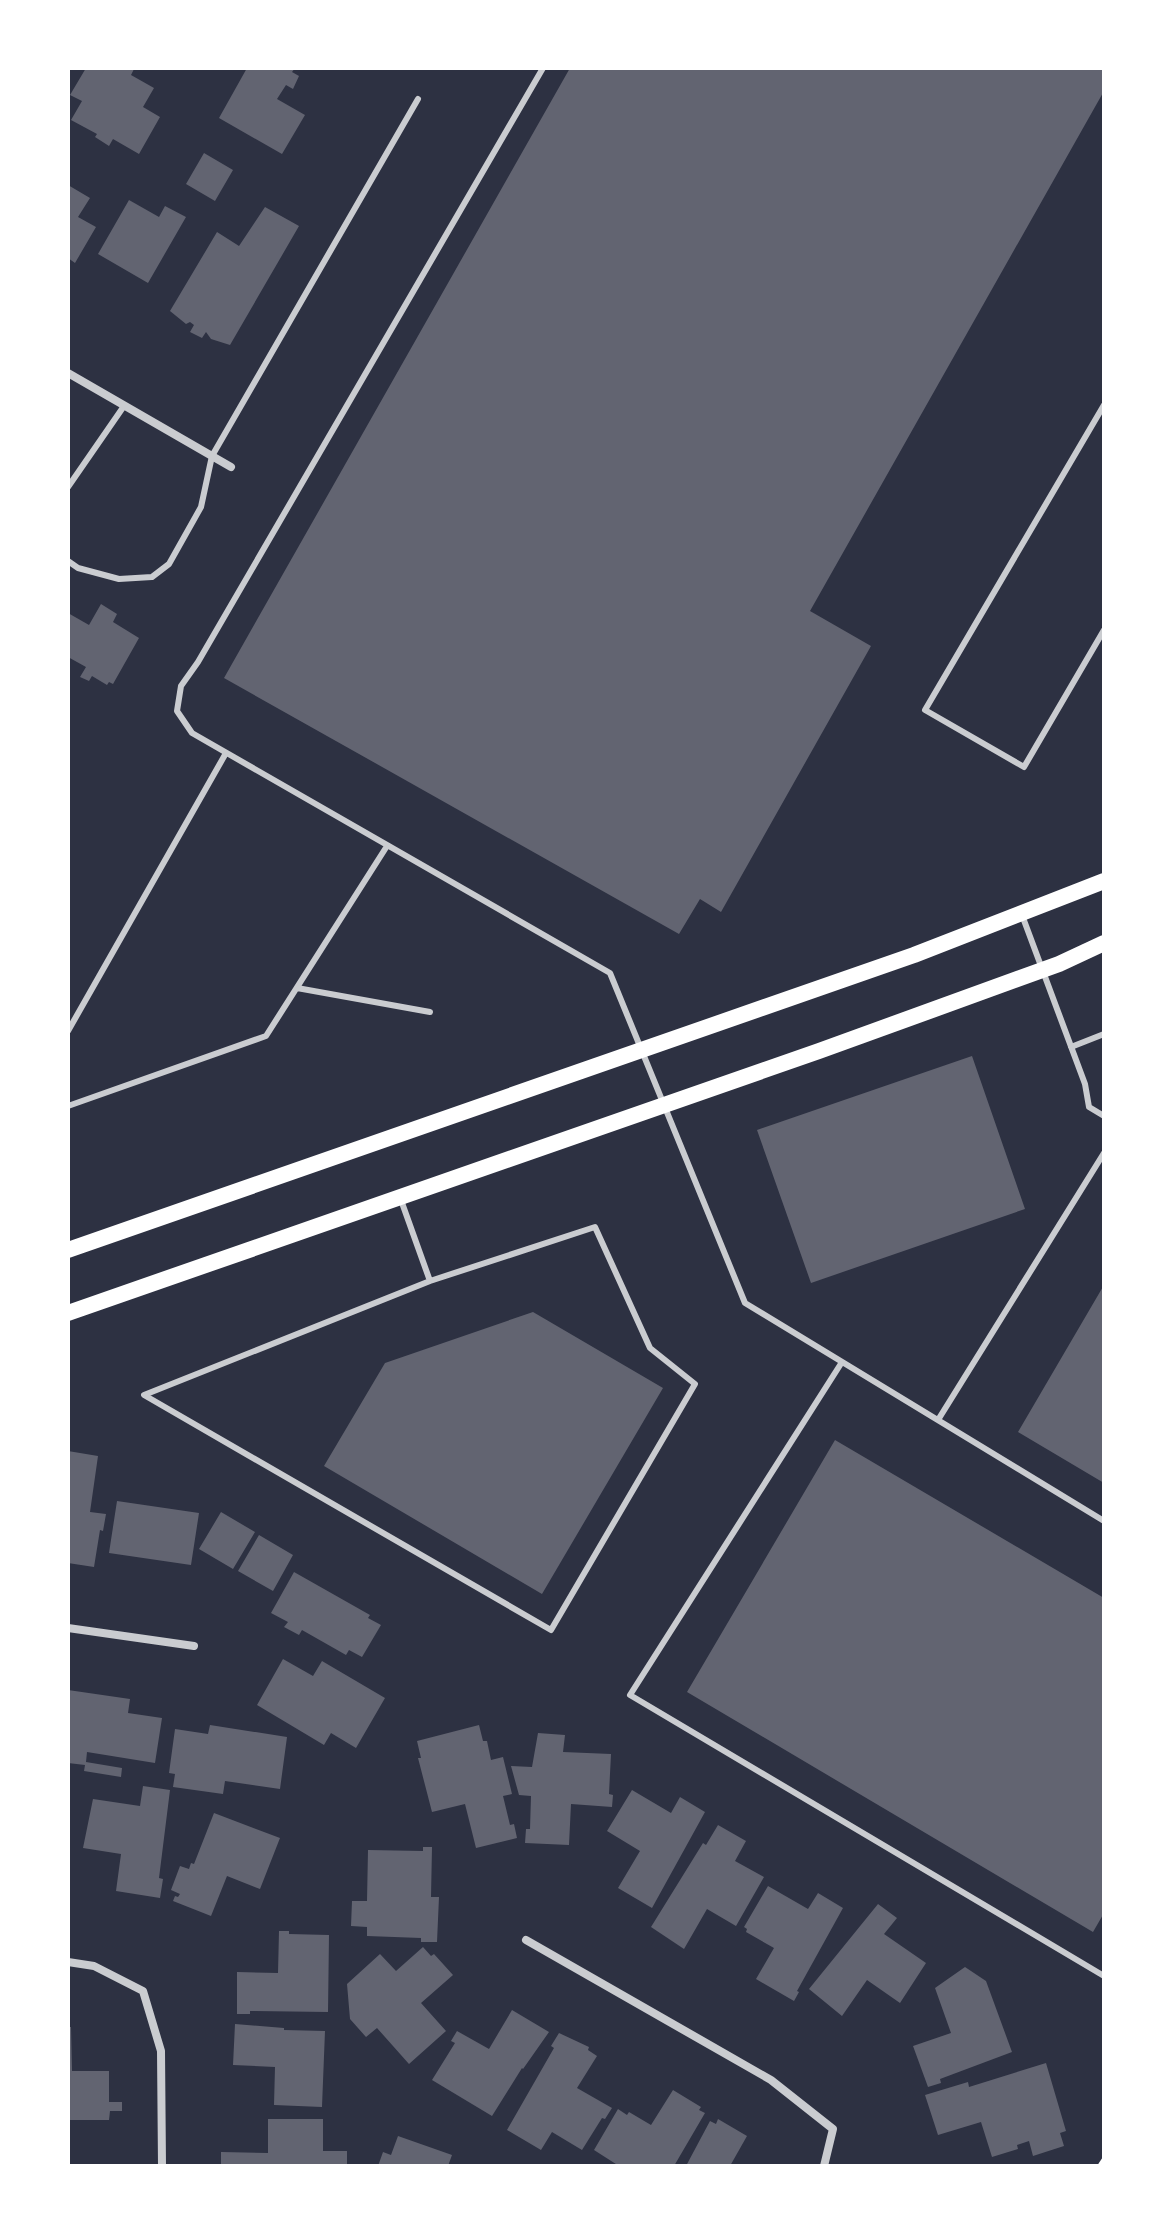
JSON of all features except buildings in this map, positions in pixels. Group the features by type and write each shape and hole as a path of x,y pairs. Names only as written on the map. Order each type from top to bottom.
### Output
{"main road":[{"path":"68,1250 914,955 1104,881"},
{"path":"68,1313 1042,970 1104,943"}],"street":[{"path":"68,373 231,467"},
{"path":"68,1628 194,1646"},
{"path":"526,1940 771,2080 833,2129 824,2166"},
{"path":"68,1962 94,1966 143,1991 161,2051 162,2166"}],"lane":[{"path":"543,68 198,662 181,686 177,711 192,733 610,973 745,1303 1104,1521"},
{"path":"68,561 78,568 119,579 152,577 169,564 201,507 212,456 418,99"},
{"path":"1104,405 925,710 1024,767 1104,630"},
{"path":"68,487 124,406"},
{"path":"68,1031 226,753"},
{"path":"68,1106 266,1036 387,846"},
{"path":"1021,914 1085,1084 1089,1107 1104,1116"},
{"path":"297,988 430,1012"},
{"path":"1071,1047 1104,1034"},
{"path":"938,1420 1104,1153"},
{"path":"400,1197 430,1281"},
{"path":"595,1227 650,1348 695,1384 551,1630 144,1395 430,1281 595,1227"},
{"path":"842,1362 630,1695 1104,1976"}],"path":[{"path":"1100,2166 1104,2160"}]}
